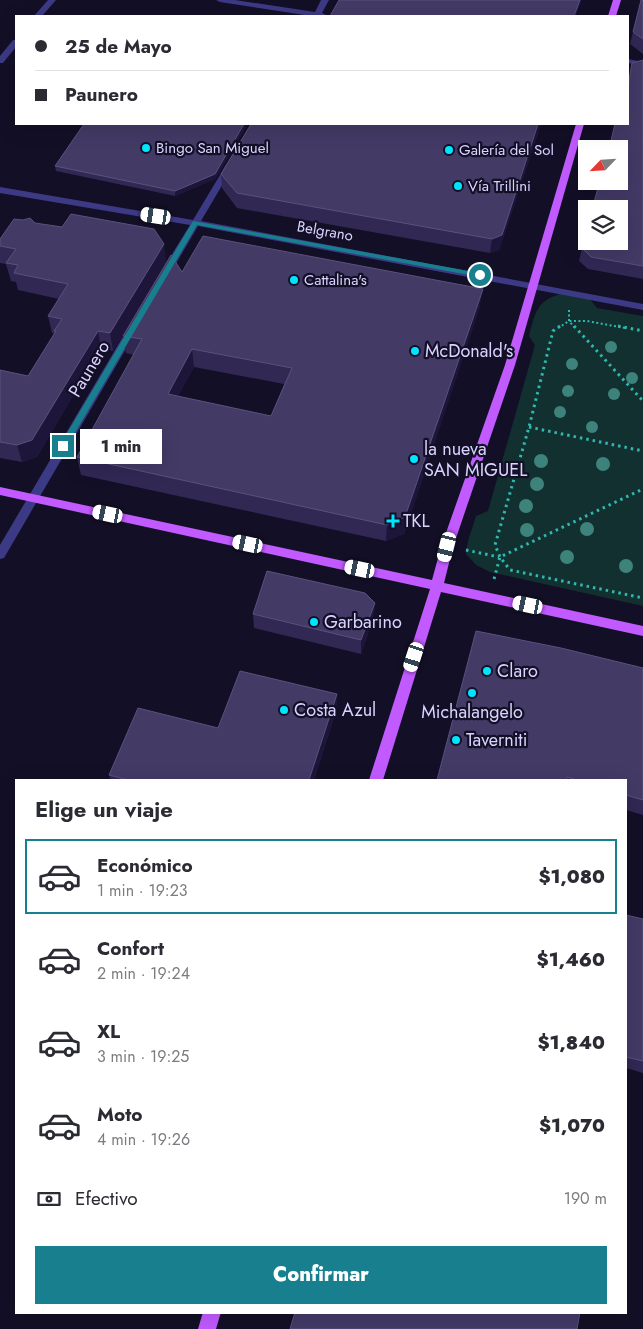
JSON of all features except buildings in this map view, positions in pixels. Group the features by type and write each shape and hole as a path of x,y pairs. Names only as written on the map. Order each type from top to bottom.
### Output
{"main road":[{"path":"612,15 617,0"},
{"path":"376,779 437,585 447,547 510,365 580,125"},
{"path":"0,491 643,631"},
{"path":"207,1329 211,1314"}],"street":[{"path":"39,15 52,0"},
{"path":"220,0 314,15"},
{"path":"320,15 326,0"},
{"path":"0,61 15,43"},
{"path":"629,61 643,64"},
{"path":"160,283 235,155"},
{"name":"Belgrano","path":"0,190 195,223 643,306"},
{"name":"Paunero","path":"0,555 139,317"}],"path":[{"path":"567,292 569,321 643,401"},
{"path":"643,331 587,321 569,321 553,331 529,427 495,545 500,557 510,570 643,598"},
{"path":"529,427 643,450"},
{"path":"447,547 500,557 643,489"},
{"path":"489,597 500,557"}],"green space":[{"path":"560,294 589,298 597,308 643,316 643,606 490,572 476,565 466,554 476,516 488,511 535,345 529,336 535,315 546,300"}],"place":[{"name":"Bingo San Miguel","path":"146,148"},
{"name":"Galería del Sol","path":"449,150"},
{"name":"Vía Trillini","path":"458,186"},
{"name":"Cattalina's","path":"294,280"},
{"name":"McDonald's","path":"415,351"},
{"name":"la nueva SAN MIGUEL","path":"414,459"},
{"name":"TKL","path":"393,521"},
{"name":"Garbarino","path":"314,622"},
{"name":"Claro","path":"487,671"},
{"name":"Michalangelo","path":"472,693"},
{"name":"Costa Azul","path":"284,710"},
{"name":"Taverniti","path":"456,740"}],"route":[{"path":"63,446 195,223 480,275"}]}
